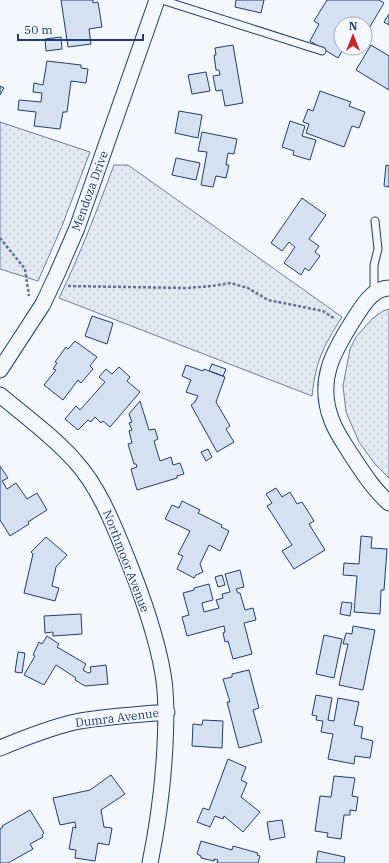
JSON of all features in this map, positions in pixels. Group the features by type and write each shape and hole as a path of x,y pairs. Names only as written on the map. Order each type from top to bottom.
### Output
{"street":[{"name":"Mendoza Drive","path":"0,370 43,304 77,228 157,0"},
{"path":"389,288 374,294 363,304 336,348 330,362 326,378 328,410 332,422 364,475 376,491 389,503"},
{"name":"Northmoor Avenue","path":"0,395 54,440 75,460 90,480 104,505 140,590 154,636 163,674 167,712 164,764 158,820 150,863"},
{"name":"Dumra Avenue","path":"0,748 46,730 75,722 167,712"}],"lane":[{"path":"162,0 322,51"},
{"path":"374,294 374,266 378,249 375,221"}],"path":[{"path":"0,238 25,268 33,320"},
{"path":"52,286 187,288 230,283 248,288 268,300 323,311 349,327"}],"shaded area":[{"path":"0,122 90,152 62,226 38,281 0,269"},
{"path":"114,165 128,165 342,317 321,354 312,396 59,298 95,216"},
{"path":"389,309 389,478 375,464 359,442 346,412 343,386 350,349 356,337 373,318"}],"building":[{"path":"61,0 93,0 93,3 98,2 102,27 89,29 91,44 68,47"},
{"path":"236,0 264,0 261,13 235,7"},
{"path":"327,0 379,0 384,3 373,22 373,16 333,16 333,55 310,41 319,24 314,21"},
{"path":"389,14 389,25 384,22"},
{"path":"61,37 62,49 46,51 45,39"},
{"path":"233,45 243,103 225,106 222,90 216,91 213,76 220,75 219,70 216,70 214,55 216,55 215,48"},
{"path":"373,46 389,56 389,90 356,70 364,56 373,56"},
{"path":"47,61 81,65 81,68 88,69 86,83 71,81 67,112 63,112 60,129 34,126 36,112 18,110 19,100 41,102 42,93 33,92 34,83 43,85"},
{"path":"206,72 210,91 192,94 188,75"},
{"path":"0,86 4,88 0,95"},
{"path":"320,91 351,102 349,106 365,112 359,128 352,126 344,147 306,133 309,124 303,122 308,109 313,111"},
{"path":"179,111 202,115 198,138 175,133"},
{"path":"290,121 305,126 302,136 316,140 310,160 293,155 294,151 282,147"},
{"path":"202,132 237,139 234,154 228,153 226,165 229,165 226,178 216,176 213,187 201,185 207,152 198,151"},
{"path":"176,158 200,163 196,180 172,175"},
{"path":"386,165 389,166 389,187 384,186"},
{"path":"302,198 326,215 309,239 319,246 315,252 320,256 309,271 305,268 301,275 284,263 295,247 289,242 282,251 271,243"},
{"path":"92,316 113,323 107,344 85,336"},
{"path":"75,341 97,357 90,366 93,369 81,383 78,380 63,400 44,385 56,370 53,369 57,363 55,362 66,347 68,349"},
{"path":"212,364 226,369 223,376 209,371"},
{"path":"186,365 203,371 204,369 225,377 216,402 230,426 226,429 234,442 217,452 191,405 195,402 198,396 186,392 191,380 182,376"},
{"path":"119,367 130,377 127,381 140,392 110,427 103,421 101,423 95,417 91,422 88,420 78,430 65,419 76,406 80,410 105,382 99,377 106,369 112,374"},
{"path":"140,401 149,430 155,429 158,439 154,441 160,461 171,457 173,465 180,463 184,474 177,476 177,478 137,490 131,469 137,467 136,464 134,464 128,444 132,443 129,431 132,430 129,423 132,422 129,414"},
{"path":"208,449 212,457 206,461 201,452"},
{"path":"0,466 8,478 2,481 7,489 16,483 27,499 37,493 47,510 10,536 0,520"},
{"path":"276,488 282,497 290,492 297,504 302,502 314,521 309,524 325,550 294,569 282,551 292,545 267,506 272,503 266,494"},
{"path":"182,501 200,510 198,513 222,525 221,527 229,531 220,551 209,545 200,564 203,572 196,575 194,578 177,569 183,556 178,554 190,531 165,519 172,505 179,508"},
{"path":"361,536 372,537 371,548 387,549 384,590 381,590 380,614 354,612 357,576 343,575 344,563 359,564"},
{"path":"46,537 67,555 56,567 52,586 59,588 55,601 24,593 33,554 31,552"},
{"path":"240,570 244,587 236,589 238,593 240,593 245,610 253,608 256,620 244,623 252,654 233,659 228,641 225,642 223,633 225,632 224,626 187,636 182,617 189,615 183,593 209,584 213,600 202,603 204,612 219,608 216,600 223,598 222,594 230,592 225,574"},
{"path":"222,575 225,585 218,587 215,577"},
{"path":"342,602 352,603 350,616 340,614"},
{"path":"81,614 82,634 53,636 53,632 45,633 44,616"},
{"path":"353,626 375,630 363,690 339,685 348,644 343,644 346,633 352,634"},
{"path":"324,635 342,639 334,678 316,674"},
{"path":"47,636 59,644 57,647 86,664 83,670 88,673 91,672 90,667 106,665 108,684 85,686 75,680 76,678 56,665 44,685 24,675 35,656 33,655 39,642 42,644"},
{"path":"18,652 25,653 22,673 15,672"},
{"path":"249,670 259,708 253,710 262,742 239,748 227,702 230,702 223,679 232,677 232,674"},
{"path":"316,695 332,698 328,720 334,721 338,698 359,702 354,725 363,727 361,738 373,741 370,758 355,756 354,764 328,759 333,734 321,732 323,721 316,720 317,716 312,715"},
{"path":"203,720 223,721 222,748 192,746 193,724 202,725"},
{"path":"228,759 246,767 241,780 247,783 241,797 260,812 243,832 224,816 223,819 215,816 210,827 197,822 203,808 209,810"},
{"path":"111,775 125,794 101,810 104,827 112,828 109,845 98,843 95,861 75,858 76,850 69,849 73,827 76,828 75,822 60,825 53,798 90,790"},
{"path":"334,776 355,778 352,796 358,797 356,811 350,810 350,815 344,815 341,839 327,837 328,833 315,831 320,796 331,797"},
{"path":"30,810 44,833 42,835 43,837 30,844 33,849 8,863 0,863 0,829 3,827 2,826"},
{"path":"282,820 285,837 270,840 267,822"},
{"path":"201,841 232,850 233,846 258,853 257,855 260,856 258,863 217,863 218,860 214,859 214,861 201,858 201,856 197,854"},
{"path":"318,851 345,857 344,863 316,863"}]}
